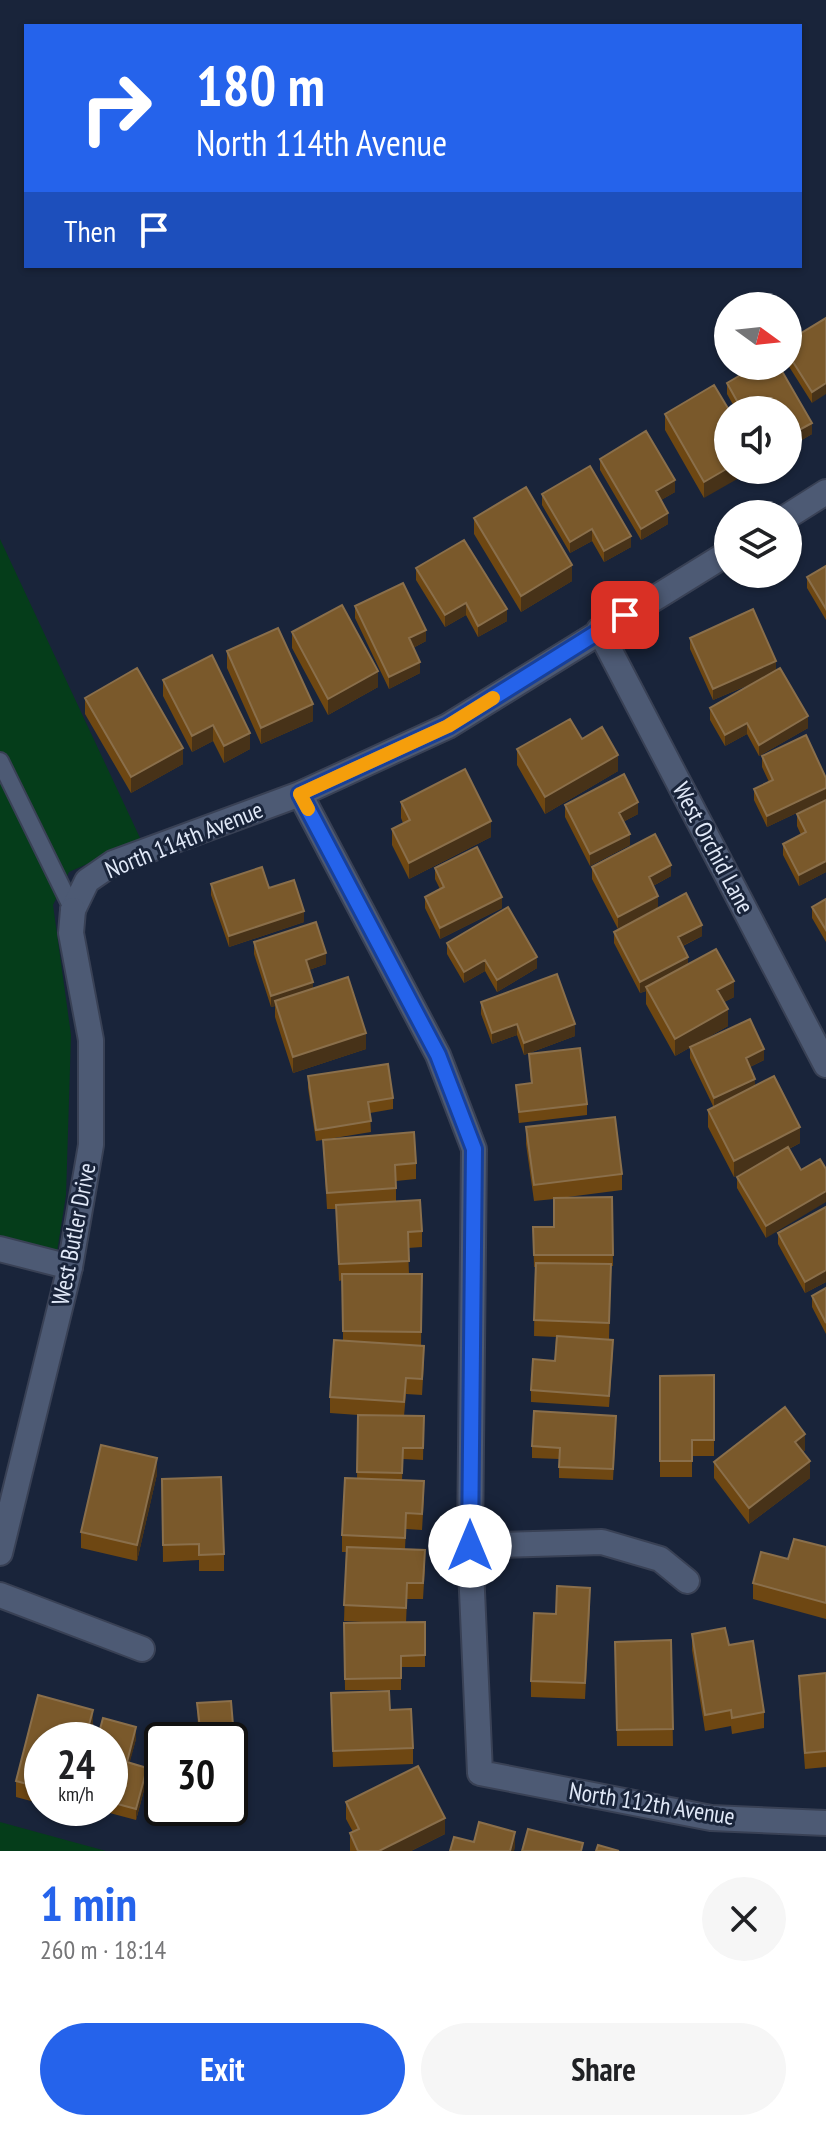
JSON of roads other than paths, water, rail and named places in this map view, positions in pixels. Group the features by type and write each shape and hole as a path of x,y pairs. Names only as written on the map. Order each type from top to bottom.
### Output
{"street":[{"path":"802,507 826,492"},
{"name":"North 114th Avenue","path":"73,910 87,881 113,863 300,794 448,726 714,561"},
{"name":"West Orchid Lane","path":"599,630 826,1065"},
{"path":"300,794 438,1055 474,1149 470,1546 602,1542 660,1559 687,1581"},
{"name":"West Butler Drive","path":"0,1553 70,1267 86,1186 92,1100 91,1040 71,933 73,910"},
{"path":"0,1249 70,1267"},
{"name":"North 112th Avenue","path":"470,1546 480,1773 711,1818 826,1823"},
{"path":"0,1595 142,1649"}],"lane":[{"path":"0,761 73,910"}]}
